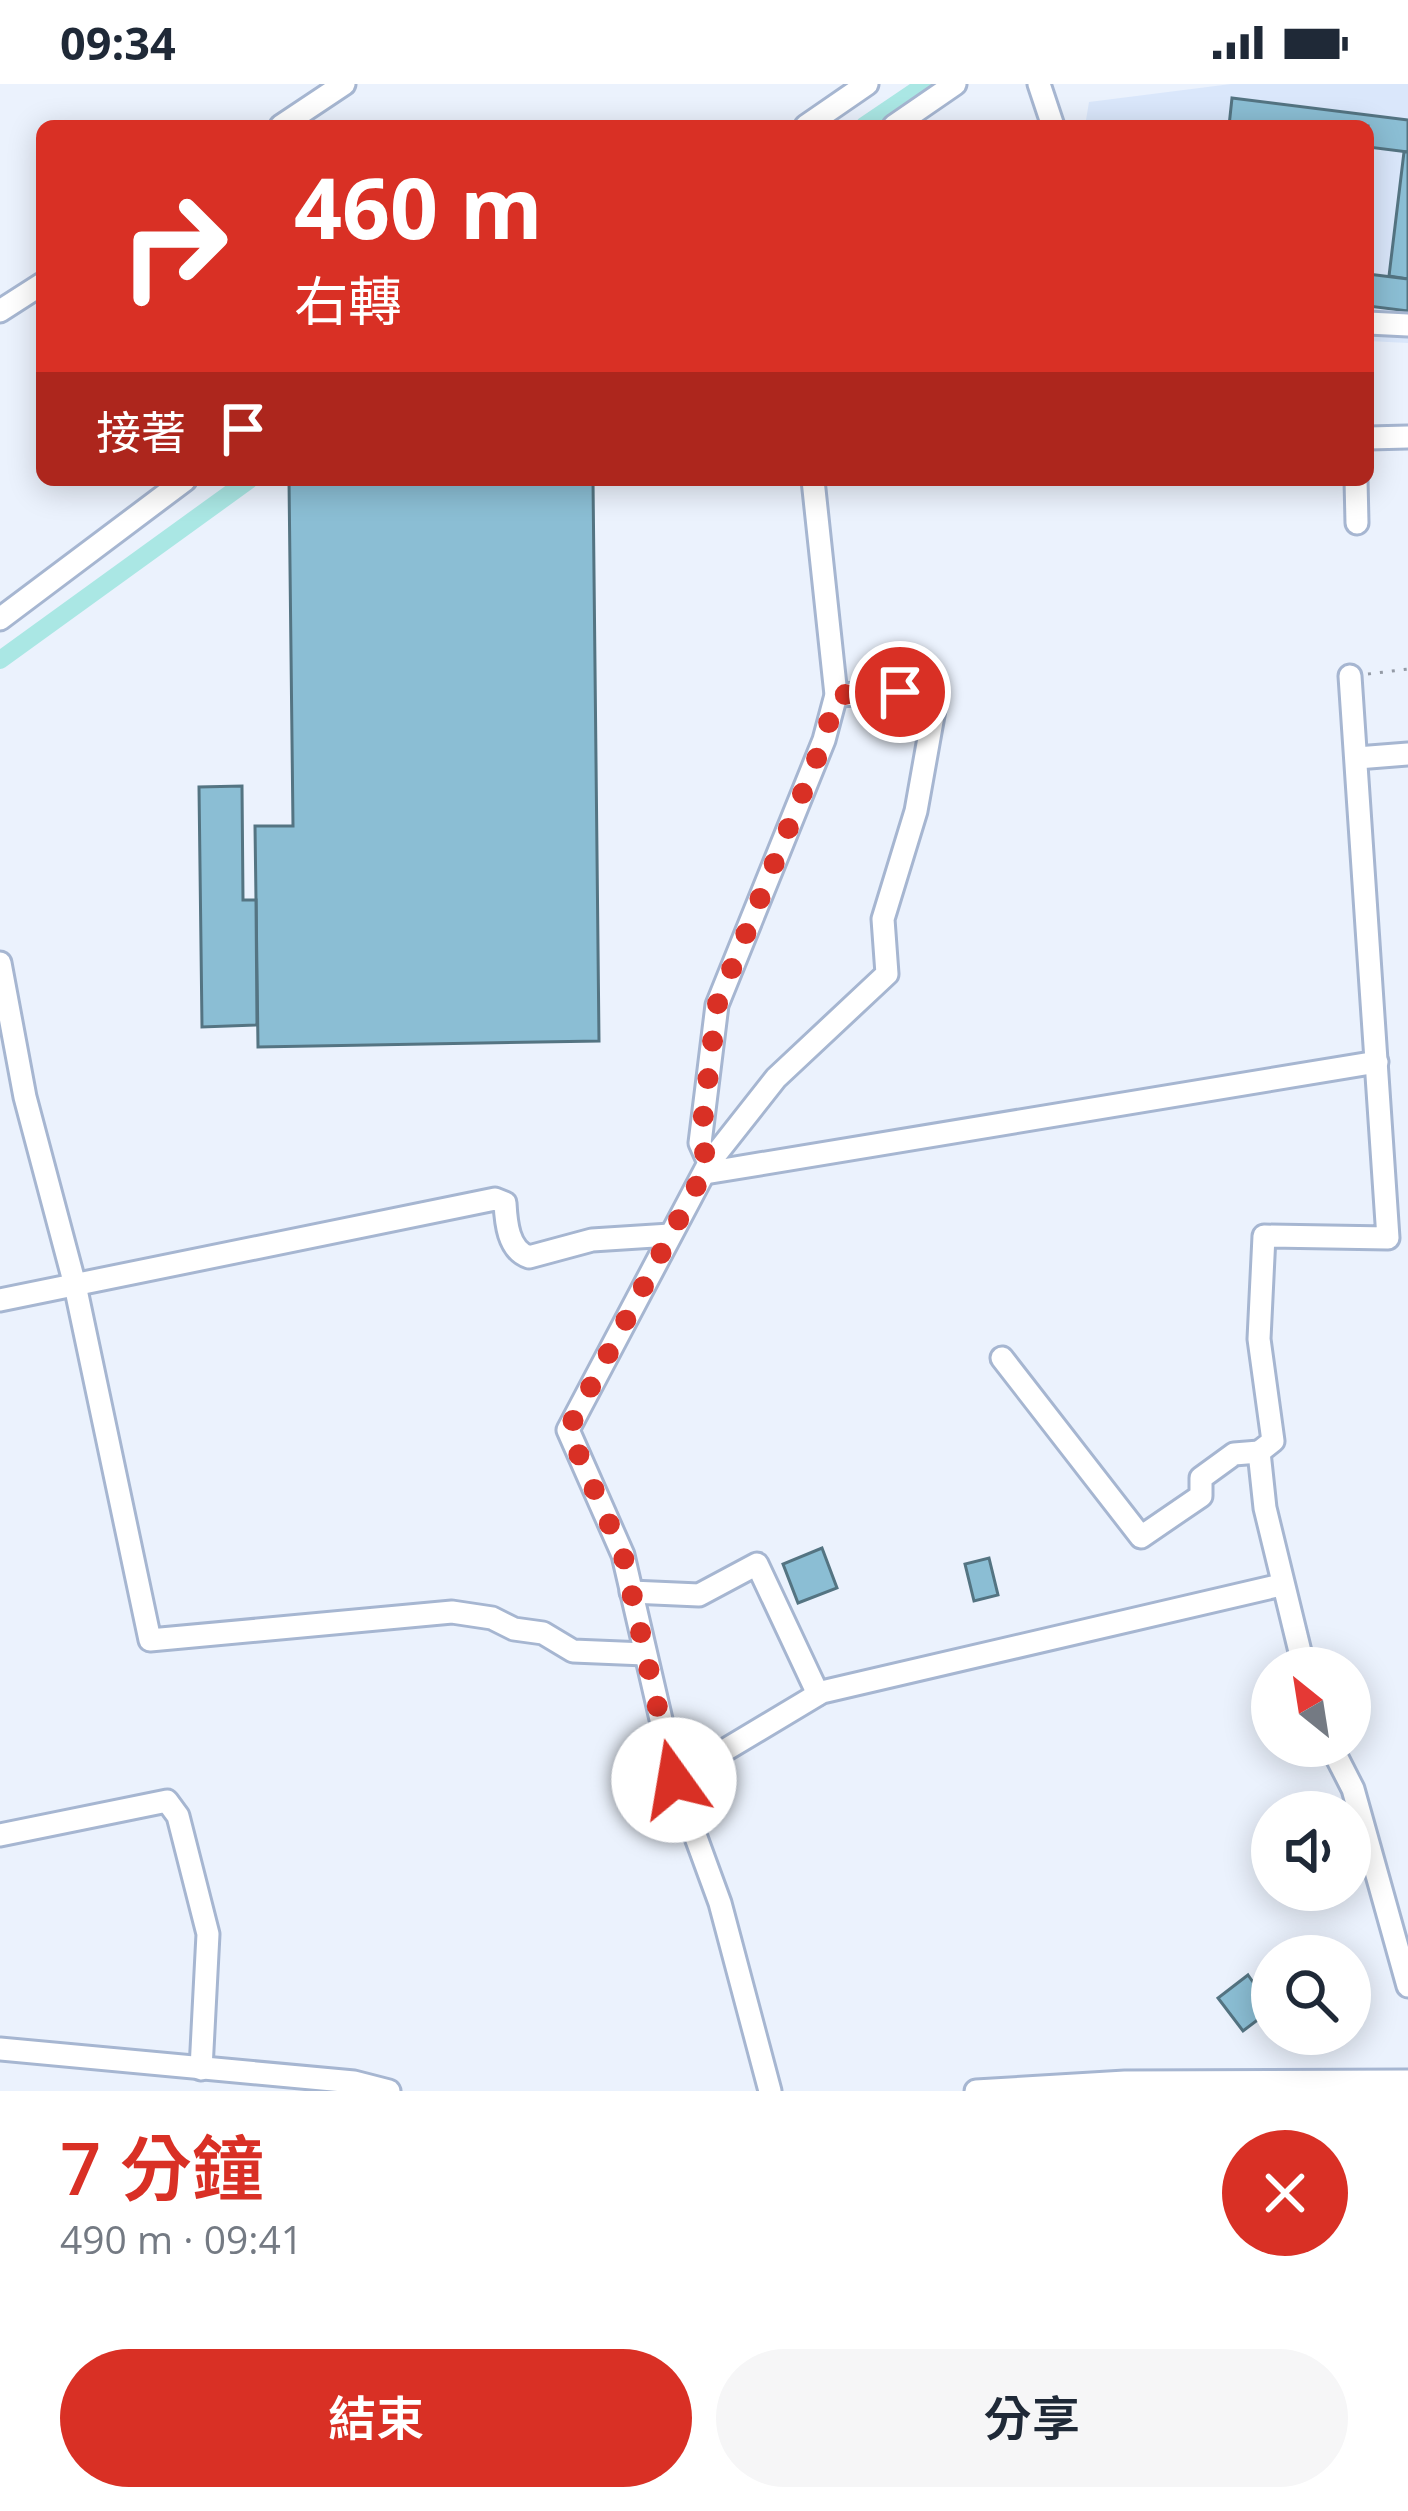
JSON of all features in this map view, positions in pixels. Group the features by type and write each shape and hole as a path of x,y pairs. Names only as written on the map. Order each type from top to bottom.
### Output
{"street":[{"path":"290,120 344,84"},
{"path":"815,120 867,84"},
{"path":"903,120 955,84"},
{"path":"1039,84 1051,120"},
{"path":"0,311 36,288"},
{"path":"1374,322 1408,325"},
{"path":"1374,438 1408,437"},
{"path":"0,619 177,486"},
{"path":"707,1168 700,1143 717,1005 824,740 836,695 814,486"},
{"path":"1356,486 1357,523"},
{"path":"1002,1358 1141,1538 1202,1496 1202,1478 1234,1454 1259,1452 1273,1441 1259,1339 1264,1236 1388,1238 1350,676"},
{"path":"770,2091 720,1903 674,1780 623,1555 568,1430 707,1168 776,1078 887,974 883,919 916,811 934,710 932,691 836,695"},
{"path":"1357,758 1408,754"},
{"path":"0,964 25,1096 75,1285 150,1640 452,1612 543,1633 573,1651 645,1654"},
{"path":"707,1168 1377,1061"},
{"path":"0,1300 495,1199 505,1203 515,1246 529,1257 592,1240 670,1235"},
{"path":"1259,1452 1265,1508 1298,1647"},
{"path":"631,1592 699,1595 757,1564 818,1694"},
{"path":"674,1780 818,1694 1281,1586"},
{"path":"1342,1767 1353,1789 1408,1986"},
{"path":"0,1835 167,1802 178,1816 208,1934 201,2069"},
{"path":"0,2049 354,2082 389,2091"},
{"path":"976,2091 1408,2081"}],"path":[{"path":"1350,676 1408,669"}],"shaded area":[{"path":"1231,84 1408,84 1408,343 1374,341 1374,120 1086,120 1089,102"}],"building":[{"path":"1232,98 1408,120 1408,152 1374,148 1374,120 1230,120"},
{"path":"1404,152 1408,152 1408,279 1389,276"},
{"path":"1374,275 1408,279 1408,311 1374,307"},
{"path":"289,486 593,486 599,1041 258,1047 255,826 293,826"},
{"path":"242,786 243,900 256,900 257,1025 202,1027 199,787"},
{"path":"822,1548 837,1588 798,1603 783,1564"},
{"path":"989,1558 998,1595 974,1601 965,1564"},
{"path":"1248,1975 1251,2025 1243,2031 1218,1998"}],"waterway":[{"path":"873,120 926,84"},
{"path":"0,660 241,486"}],"route":[{"path":"674,1780 623,1555 568,1430 709,1162 700,1143 717,1005 824,740 836,695 900,692"}]}
